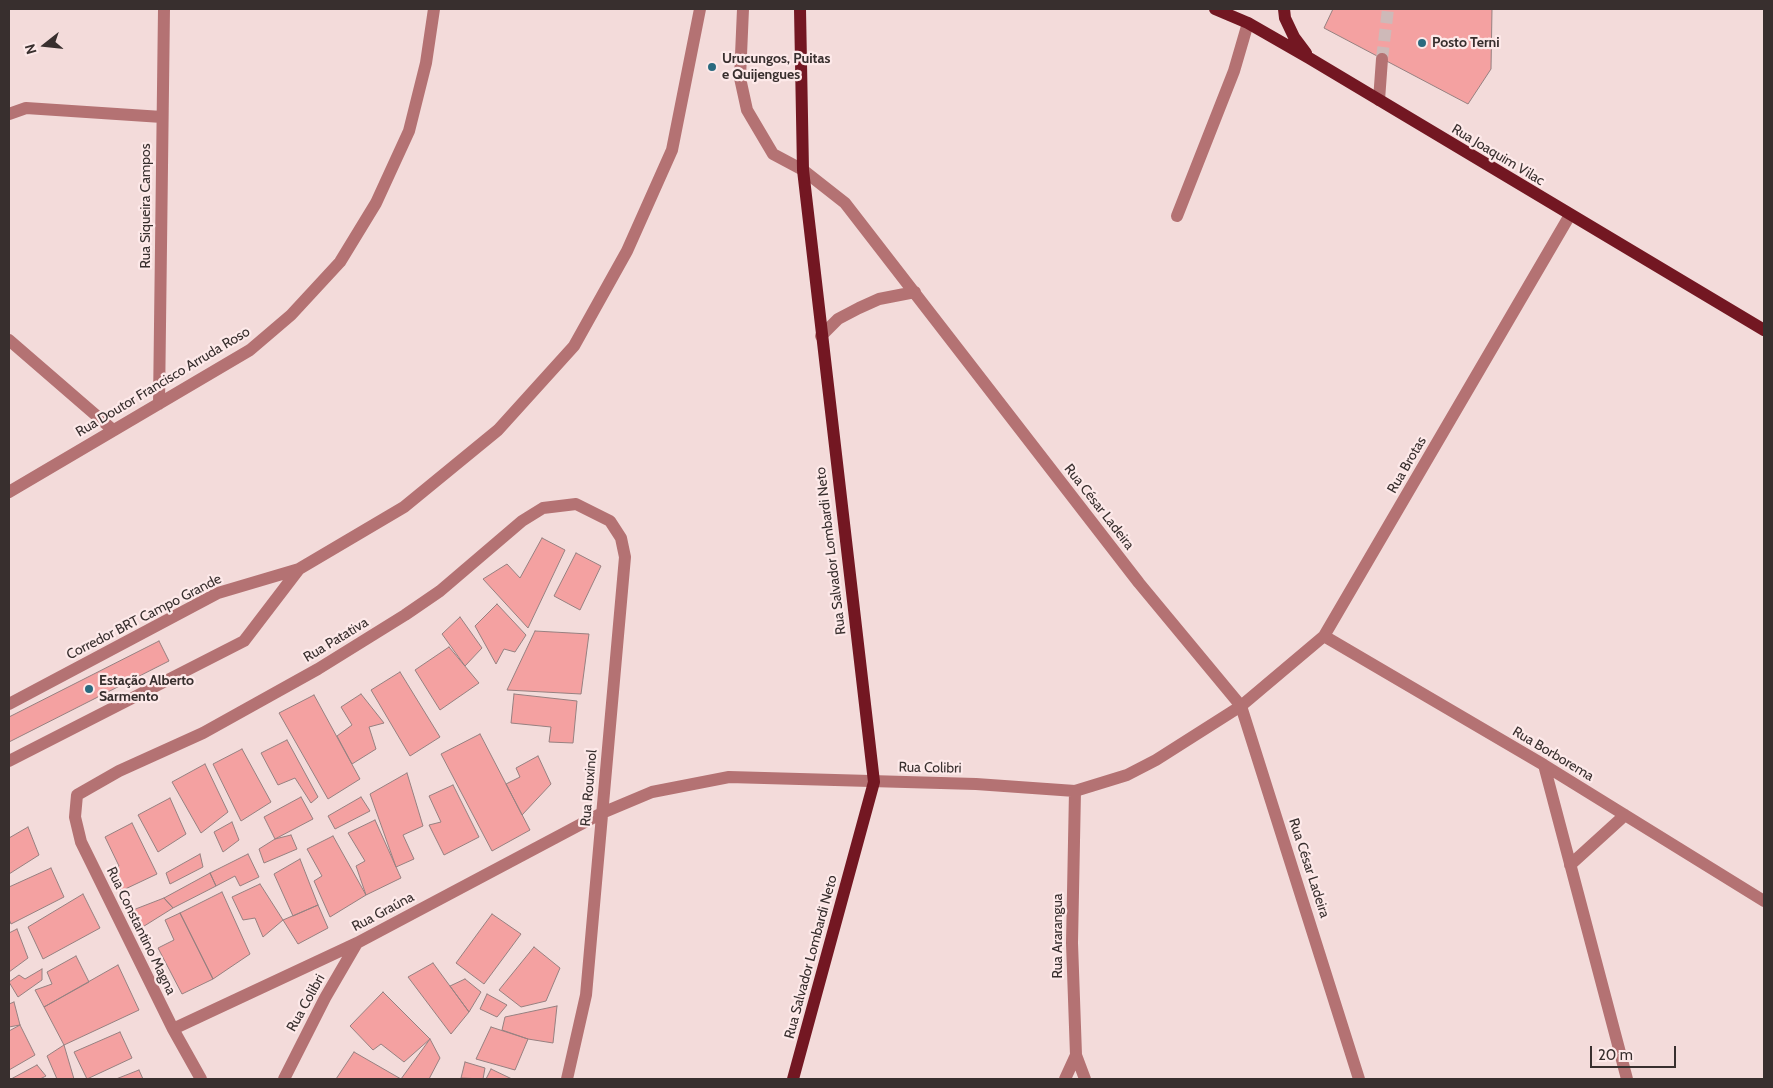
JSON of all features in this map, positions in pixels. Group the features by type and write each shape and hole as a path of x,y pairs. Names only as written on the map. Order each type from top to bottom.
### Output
{"main road":[{"name":"Rua Salvador Lombardi Neto","path":"792,1079 874,782 803,170 800,9"},
{"name":"Rua Joaquim Vilac","path":"1215,9 1248,23 1309,58 1764,330"},
{"path":"1284,9 1284,18 1294,37 1309,58"}],"street":[{"name":"Rua Siqueira Campos","path":"159,404 164,9"},
{"name":"Rua Doutor Francisco Arruda Roso","path":"9,492 250,350 291,315 340,262 376,203 408,130 426,64 434,9"},
{"name":"Corredor BRT Campo Grande","path":"9,704 218,593 299,569 404,507 498,430 574,346 627,251 672,150 700,9"},
{"name":"Rua César Ladeira","path":"743,9 740,78 747,110 773,154 803,170 845,203 1139,584 1241,706 1359,1079"},
{"path":"1177,216 1234,71 1248,23"},
{"path":"1379,100 1382,58"},
{"path":"9,114 26,108 162,117"},
{"name":"Rua Brotas","path":"1241,706 1324,636 1570,215"},
{"path":"821,336 838,319 859,308 879,299 915,292"},
{"path":"9,340 113,430"},
{"name":"Rua Patativa","path":"80,793 119,771 203,733 318,669 405,616 440,591 522,521 543,508 576,504 594,511"},
{"name":"Rua Rouxinol","path":"567,1079 586,995 625,558 621,538 610,521 594,511"},
{"name":"Corredor BRT Campo Grande","path":"9,760 244,642 299,569"},
{"name":"Rua Borborema","path":"1324,636 1544,765 1764,901"},
{"name":"Rua Colibri","path":"602,812 652,792 729,777 976,784 1075,791 1127,775 1156,760 1241,706"},
{"path":"1544,765 1627,1079"},
{"name":"Rua Ararangua","path":"1064,1079 1076,1055 1072,943 1075,791"},
{"name":"Rua Constantino Magna","path":"80,793 76,798 74,808 81,842 173,1029 201,1079"},
{"name":"Rua Graúna","path":"173,1029 357,943 602,812"},
{"path":"1570,865 1625,815"},
{"name":"Rua Colibri","path":"284,1079 325,998 357,943"},
{"path":"1076,1055 1085,1079"}],"building":[{"name":"Posto Terni","path":"1333,9 1492,9 1491,69 1468,104 1324,28"},
{"path":"542,538 565,550 528,628 483,579 507,564 520,578"},
{"path":"576,553 601,566 580,610 554,596"},
{"path":"497,604 526,635 515,652 504,649 496,664 475,626"},
{"path":"460,617 482,648 465,666 442,634"},
{"path":"535,631 589,634 581,694 507,690"},
{"name":"Estação Alberto Sarmento","path":"159,641 169,661 9,742 9,717"},
{"path":"449,647 479,683 440,710 415,670"},
{"path":"400,672 440,737 410,756 371,690"},
{"path":"361,694 384,723 369,727 376,749 352,764 337,736 352,725 341,707"},
{"path":"514,694 577,701 573,743 549,742 551,727 511,723"},
{"path":"314,695 360,779 328,799 279,713"},
{"path":"480,734 530,830 492,851 441,754"},
{"path":"287,740 318,797 311,803 295,778 278,785 261,753"},
{"path":"242,749 271,802 241,821 213,764"},
{"path":"538,756 551,784 522,815 506,784 520,777 516,768"},
{"path":"205,764 228,812 201,833 172,782"},
{"path":"407,773 423,826 403,835 414,859 396,867 370,794"},
{"path":"453,785 479,837 444,855 429,825 441,822 429,796"},
{"path":"301,797 313,819 275,839 264,817"},
{"path":"361,797 370,811 335,829 328,816"},
{"path":"170,798 186,834 158,852 138,815"},
{"path":"375,820 401,878 366,895 356,866 365,861 348,833"},
{"path":"232,822 239,840 223,852 214,832"},
{"path":"132,823 157,874 121,891 111,871 119,866 105,837"},
{"path":"28,827 39,855 9,874 9,838"},
{"path":"291,835 297,849 264,863 259,849 275,839"},
{"path":"333,836 366,895 330,917 314,881 322,876 307,849"},
{"path":"200,854 203,867 170,884 166,873"},
{"path":"248,854 259,877 240,886 235,876 216,886 210,873"},
{"path":"300,859 318,905 293,916 274,874"},
{"path":"51,868 64,897 11,924 9,919 9,887"},
{"path":"210,873 216,886 173,908 164,898"},
{"path":"260,884 283,920 263,937 255,918 243,920 232,897"},
{"path":"222,892 250,954 213,979 180,913"},
{"path":"83,894 100,928 43,959 28,927"},
{"path":"164,898 173,908 141,928 133,910"},
{"path":"318,905 328,928 298,944 283,920"},
{"path":"180,913 213,979 182,994 158,948 174,940 165,920"},
{"path":"492,914 521,934 484,984 456,963"},
{"path":"17,929 28,958 9,972 9,933"},
{"path":"534,947 560,968 546,1001 521,1007 499,990"},
{"path":"76,956 89,982 44,1007 35,990 52,984 47,972"},
{"path":"433,963 469,1012 451,1034 408,977"},
{"path":"118,965 139,1010 64,1045 44,1007"},
{"path":"42,969 42,980 18,997 9,982 19,975 25,979"},
{"path":"465,979 481,992 469,1012 450,986"},
{"path":"383,992 430,1039 404,1062 381,1044 373,1050 350,1026"},
{"path":"487,994 507,1005 497,1017 480,1009"},
{"path":"14,1002 20,1025 9,1027 9,1004"},
{"path":"557,1006 553,1043 528,1039 502,1030 505,1017"},
{"path":"20,1025 35,1055 9,1070 9,1031"},
{"path":"491,1027 528,1039 515,1070 476,1059"},
{"path":"120,1032 132,1058 87,1079 74,1052"},
{"path":"430,1039 440,1058 429,1079 401,1079"},
{"path":"64,1045 74,1079 57,1079 47,1056"},
{"path":"354,1052 401,1079 336,1079"},
{"path":"465,1062 485,1068 483,1079 461,1078"},
{"path":"37,1065 46,1076 40,1079 11,1079"},
{"path":"491,1069 512,1079 486,1079"},
{"path":"139,1070 143,1079 116,1079"}],"tunnel":[{"path":"1382,59 1388,9"}],"place":[{"name":"Posto Terni","path":"1422,43"},
{"name":"Urucungos, Puitas e Quijengues","path":"712,67"},
{"name":"Estação Alberto Sarmento","path":"89,689"}]}
